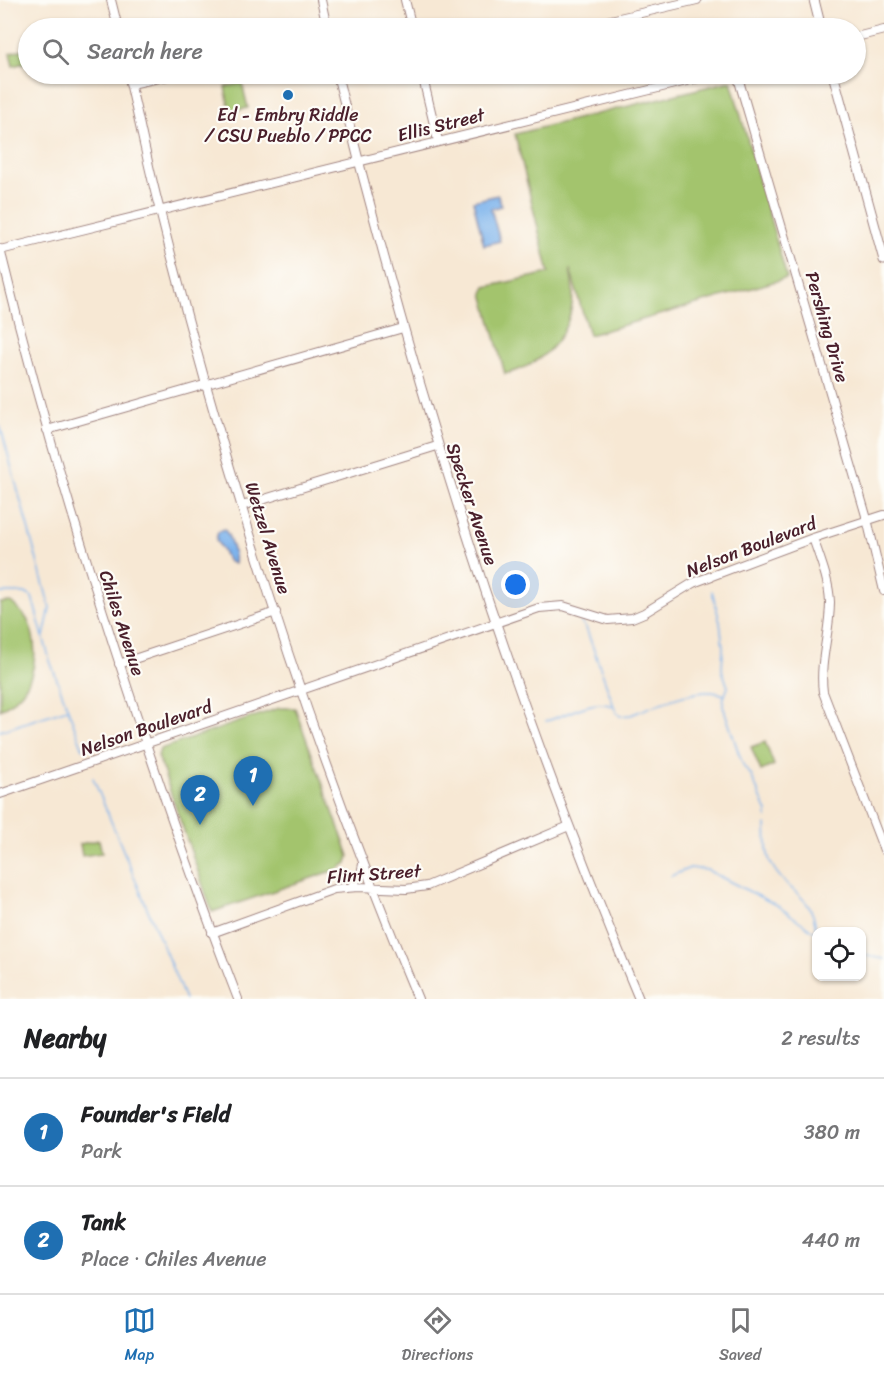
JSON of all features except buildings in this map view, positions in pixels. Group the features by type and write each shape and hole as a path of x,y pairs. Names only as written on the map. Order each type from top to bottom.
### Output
{"main road":[{"path":"814,0 818,18"},
{"path":"836,84 884,260"}],"street":[{"path":"111,0 116,18"},
{"path":"321,0 325,18"},
{"path":"405,0 410,18"},
{"path":"619,18 697,0"},
{"path":"866,35 884,30"},
{"name":"Wetzel Avenue","path":"131,84 160,211 242,506 302,691 373,888 418,999"},
{"name":"Specker Avenue","path":"339,84 403,328 437,446 495,624 569,826 639,999"},
{"path":"424,84 438,141"},
{"name":"Ellis Street","path":"0,249 674,84"},
{"name":"Pershing Drive","path":"740,84 867,519 884,591"},
{"name":"Chiles Avenue","path":"0,249 47,430 119,664 212,933 238,999"},
{"path":"47,430 403,328"},
{"path":"242,506 437,446"},
{"name":"Nelson Boulevard","path":"0,794 538,608 556,606 576,608 608,620 632,618 693,583 813,538 884,515"},
{"path":"813,538 826,576 830,600 822,667 823,692 884,850"},
{"path":"119,664 276,612"},
{"name":"Flint Street","path":"212,933 320,893 351,887 406,889 427,886 569,826"},
{"path":"351,887 361,874 364,863"}],"green space":[{"path":"18,51 18,65 13,66 10,53"},
{"path":"242,84 248,108 230,112 225,87"},
{"path":"719,84 732,84 787,278 589,335 570,269 573,290 571,308 561,334 553,346 532,363 505,374 483,293 486,287 549,273 515,134"},
{"path":"11,602 27,619 31,628 34,666 22,692 0,710 0,603"},
{"path":"279,708 295,708 349,856 347,863 338,869 212,912 158,756 160,749"},
{"path":"765,742 774,765 761,771 751,747"},
{"path":"99,840 102,853 82,856 80,844"}],"water":[{"path":"498,195 501,206 491,209 500,241 484,245 473,201"},
{"path":"224,529 232,546 234,564 229,562 216,540 218,532"}],"waterway":[{"path":"0,425 50,608 44,636"},
{"path":"712,591 720,622 723,647 722,670 728,687 723,706 744,767 751,775 767,812 767,818"},
{"path":"0,593 25,593 32,597 50,661 83,749"},
{"path":"580,621 586,628 616,712 620,716 631,715 691,694 715,692 724,695"},
{"path":"546,721 596,704 613,706"},
{"path":"0,731 67,709"},
{"path":"93,778 185,999"},
{"path":"766,825 770,862 786,884 806,902 811,910 815,927"},
{"path":"671,876 690,868 707,870 778,906 812,930"},
{"path":"866,956 884,959"}],"place":[{"name":"Ed - Embry Riddle / CSU Pueblo / PPCC","path":"288,95"},
{"name":"Founder's Field","path":"253,806"},
{"name":"Tank","path":"200,825"}]}
